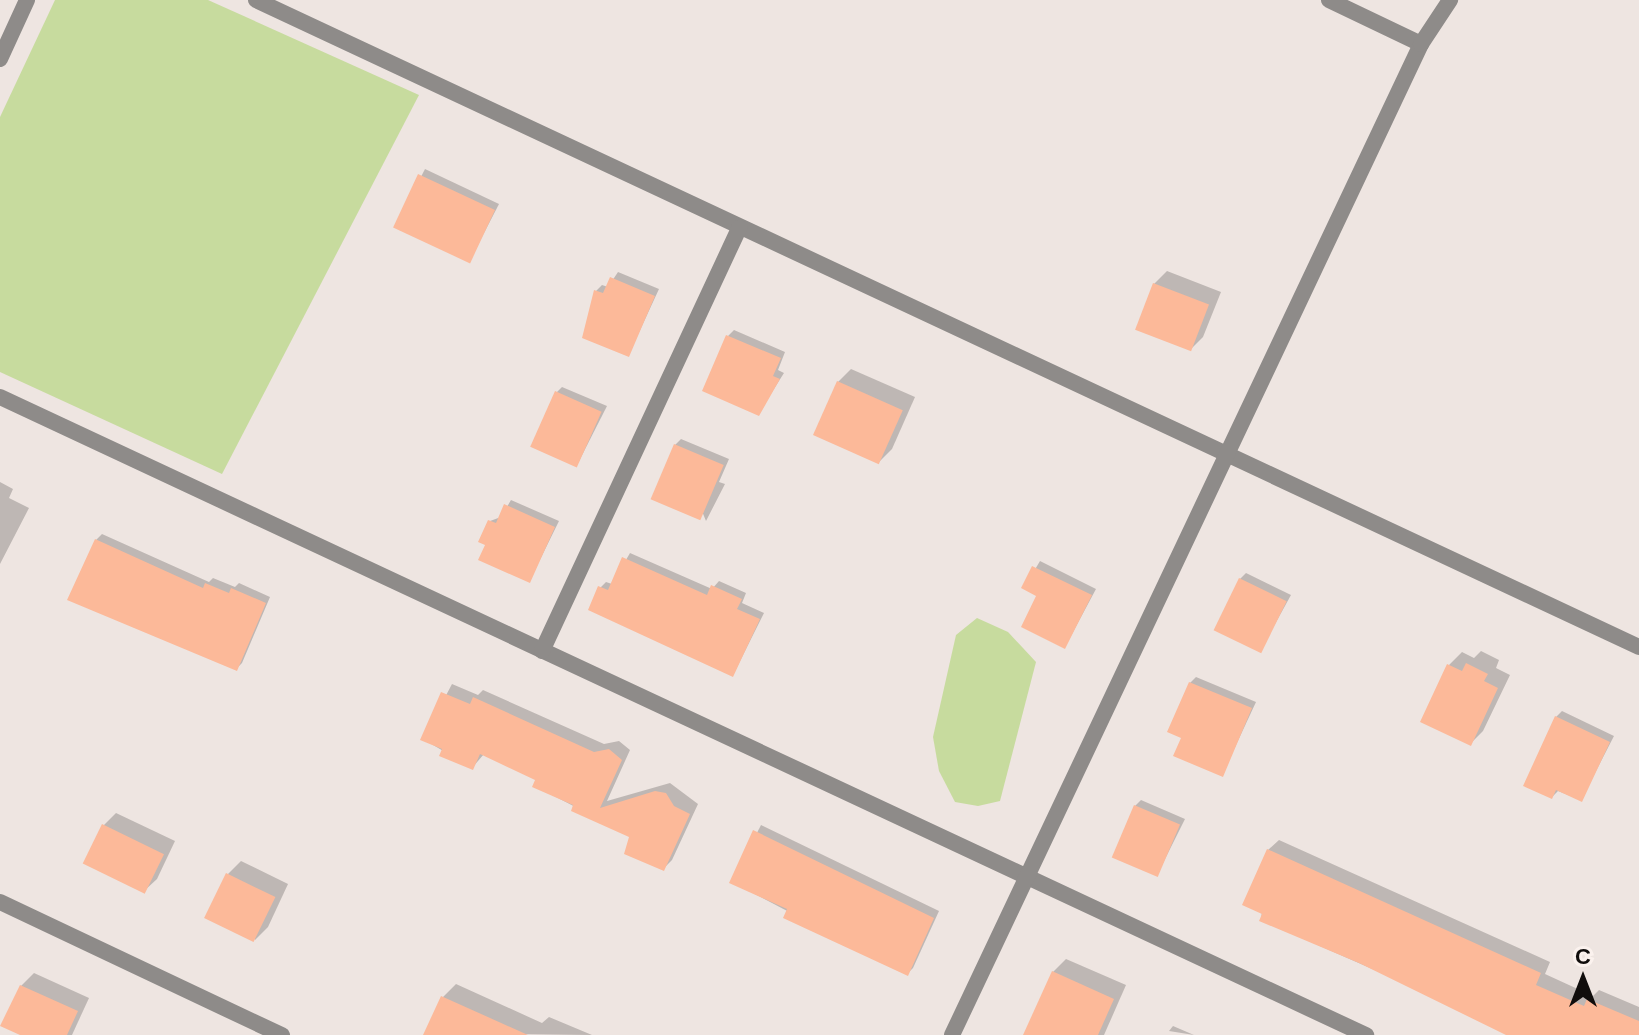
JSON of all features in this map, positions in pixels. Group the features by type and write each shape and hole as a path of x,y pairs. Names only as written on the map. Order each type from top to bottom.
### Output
{"lane":[{"path":"0,59 27,0"},
{"path":"256,0 1224,456 1639,647"},
{"path":"1329,0 1421,44"},
{"path":"952,1035 989,950 1029,879 1224,456 1421,44 1450,0"},
{"path":"542,651 739,228"},
{"path":"0,397 1366,1035"},
{"path":"0,902 282,1035"}],"green space":[{"path":"55,0 208,0 419,95 222,474 0,372 0,117"},
{"path":"977,618 1008,632 1036,662 1000,801 978,806 955,802 939,771 933,737 956,635"}],"building":[{"path":"418,174 495,210 470,263 393,227"},
{"path":"610,277 655,296 629,357 582,338 594,290 603,293"},
{"path":"1153,283 1209,305 1191,351 1135,330"},
{"path":"726,335 781,358 773,376 780,379 759,416 702,391"},
{"path":"837,381 903,410 879,464 813,435"},
{"path":"555,391 602,412 577,467 530,447"},
{"path":"674,444 724,465 700,520 651,499"},
{"path":"504,504 555,527 530,583 478,560 485,545 478,542 488,520 496,523"},
{"path":"95,539 203,588 205,583 229,593 231,588 266,603 237,671 67,600"},
{"path":"622,557 707,595 711,585 742,599 737,609 760,619 733,677 588,610 598,586 608,590"},
{"path":"1032,566 1092,595 1065,649 1021,627 1036,596 1021,588"},
{"path":"1239,578 1287,601 1261,653 1214,630"},
{"path":"1466,663 1488,674 1484,681 1498,688 1471,746 1420,722 1447,664 1462,671"},
{"path":"1189,682 1252,708 1223,777 1173,756 1181,738 1167,732"},
{"path":"441,692 470,704 473,697 594,752 609,749 622,760 600,808 655,791 666,793 674,806 690,814 664,871 624,854 629,837 571,811 573,805 532,787 535,780 480,754 473,770 439,756 442,749 420,740"},
{"path":"1555,716 1610,742 1582,802 1556,790 1552,799 1523,786"},
{"path":"1134,805 1180,825 1158,877 1112,857"},
{"path":"102,824 164,854 145,894 83,864"},
{"path":"753,830 934,918 908,976 783,918 787,909 729,883"},
{"path":"1267,849 1541,973 1536,985 1584,1006 1587,999 1639,1021 1639,1035 1506,1035 1359,963 1259,921 1262,914 1242,905"},
{"path":"226,873 275,897 254,942 204,918"},
{"path":"1052,971 1114,999 1098,1035 1023,1035"},
{"path":"20,985 78,1011 67,1035 20,1035 0,1026"},
{"path":"441,996 528,1035 423,1035"}]}
